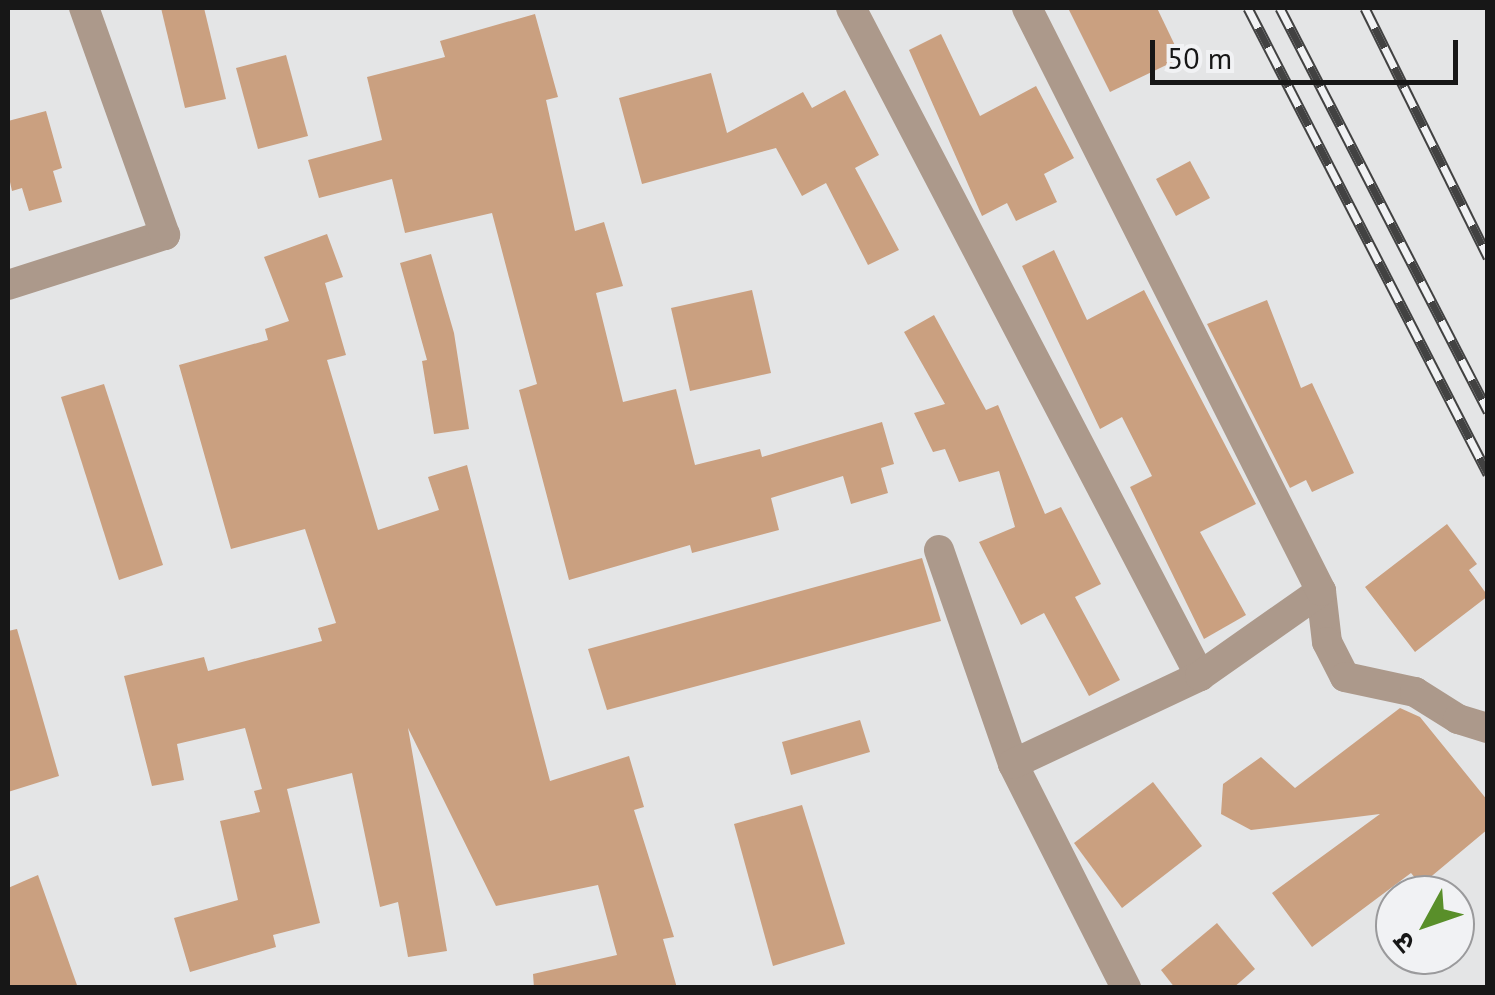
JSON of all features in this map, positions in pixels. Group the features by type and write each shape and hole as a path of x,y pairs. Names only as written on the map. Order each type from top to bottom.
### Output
{"street":[{"path":"8,285 164,235 84,8"},
{"path":"850,8 1200,676"},
{"path":"1026,8 1321,591 1327,642 1345,677 1416,692 1458,719 1488,728"},
{"path":"939,550 1013,764 1126,988"},
{"path":"1013,764 1200,676 1321,591"}],"building":[{"path":"161,8 204,8 226,99 185,108"},
{"path":"1068,8 1157,8 1181,58 1110,92"},
{"path":"535,14 558,97 546,100 575,231 604,222 623,286 596,293 623,402 676,389 695,465 760,449 762,457 882,422 894,464 881,468 888,493 851,504 843,476 771,498 779,530 692,553 690,545 569,580 519,390 537,384 492,213 405,233 392,179 319,198 308,160 382,140 367,77 445,57 440,41"},
{"path":"941,34 980,116 1036,86 1074,158 1044,174 1057,202 1016,221 1007,203 982,216 909,50"},
{"path":"286,55 308,136 258,149 236,68"},
{"path":"711,73 727,133 803,92 812,108 845,90 879,155 855,168 899,250 868,265 826,183 802,196 776,148 642,184 619,98"},
{"path":"46,111 62,168 53,171 62,202 29,211 22,188 12,191 8,121"},
{"path":"1190,161 1210,198 1176,216 1156,179"},
{"path":"327,234 343,277 325,283 346,355 327,360 378,530 439,510 428,477 467,465 550,781 629,756 644,807 634,810 674,937 663,939 677,988 534,988 533,974 617,955 598,885 496,906 408,728 447,951 408,957 398,902 380,907 352,773 287,789 320,923 273,935 276,947 190,972 174,918 238,900 220,821 260,812 254,791 262,789 245,728 177,744 184,780 152,786 124,676 204,657 208,671 322,641 318,628 336,623 305,529 231,549 179,365 268,340 265,329 289,321 264,257"},
{"path":"1054,250 1087,320 1144,290 1256,504 1200,532 1246,615 1204,639 1130,487 1152,476 1122,417 1100,429 1022,266"},
{"path":"431,254 454,333 469,429 434,434 422,361 427,360 400,263"},
{"path":"752,290 771,373 690,391 671,308"},
{"path":"1267,300 1301,388 1312,383 1354,473 1312,492 1306,480 1290,488 1207,324"},
{"path":"934,315 986,410 998,405 1045,514 1061,507 1101,584 1075,597 1120,680 1089,696 1044,613 1021,625 979,542 1015,527 999,471 959,482 945,449 933,452 914,413 945,404 904,332"},
{"path":"104,384 163,565 119,580 61,397"},
{"path":"1447,524 1477,564 1469,570 1488,596 1415,652 1365,587"},
{"path":"922,558 941,621 607,710 588,649"},
{"path":"17,629 59,776 8,792 8,631"},
{"path":"1400,708 1420,717 1488,801 1488,829 1433,875 1375,875 1375,900 1312,947 1272,893 1380,814 1251,830 1221,814 1223,784 1261,757 1295,788"},
{"path":"860,720 870,752 791,775 782,742"},
{"path":"1153,782 1202,846 1122,908 1074,843"},
{"path":"802,805 845,944 773,966 734,824"},
{"path":"38,875 78,988 8,988 8,888"},
{"path":"1217,923 1255,969 1233,988 1175,988 1161,970"}],"railway":[{"path":"1248,8 1488,474"},
{"path":"1280,8 1488,411"},
{"path":"1365,8 1488,257"}]}
